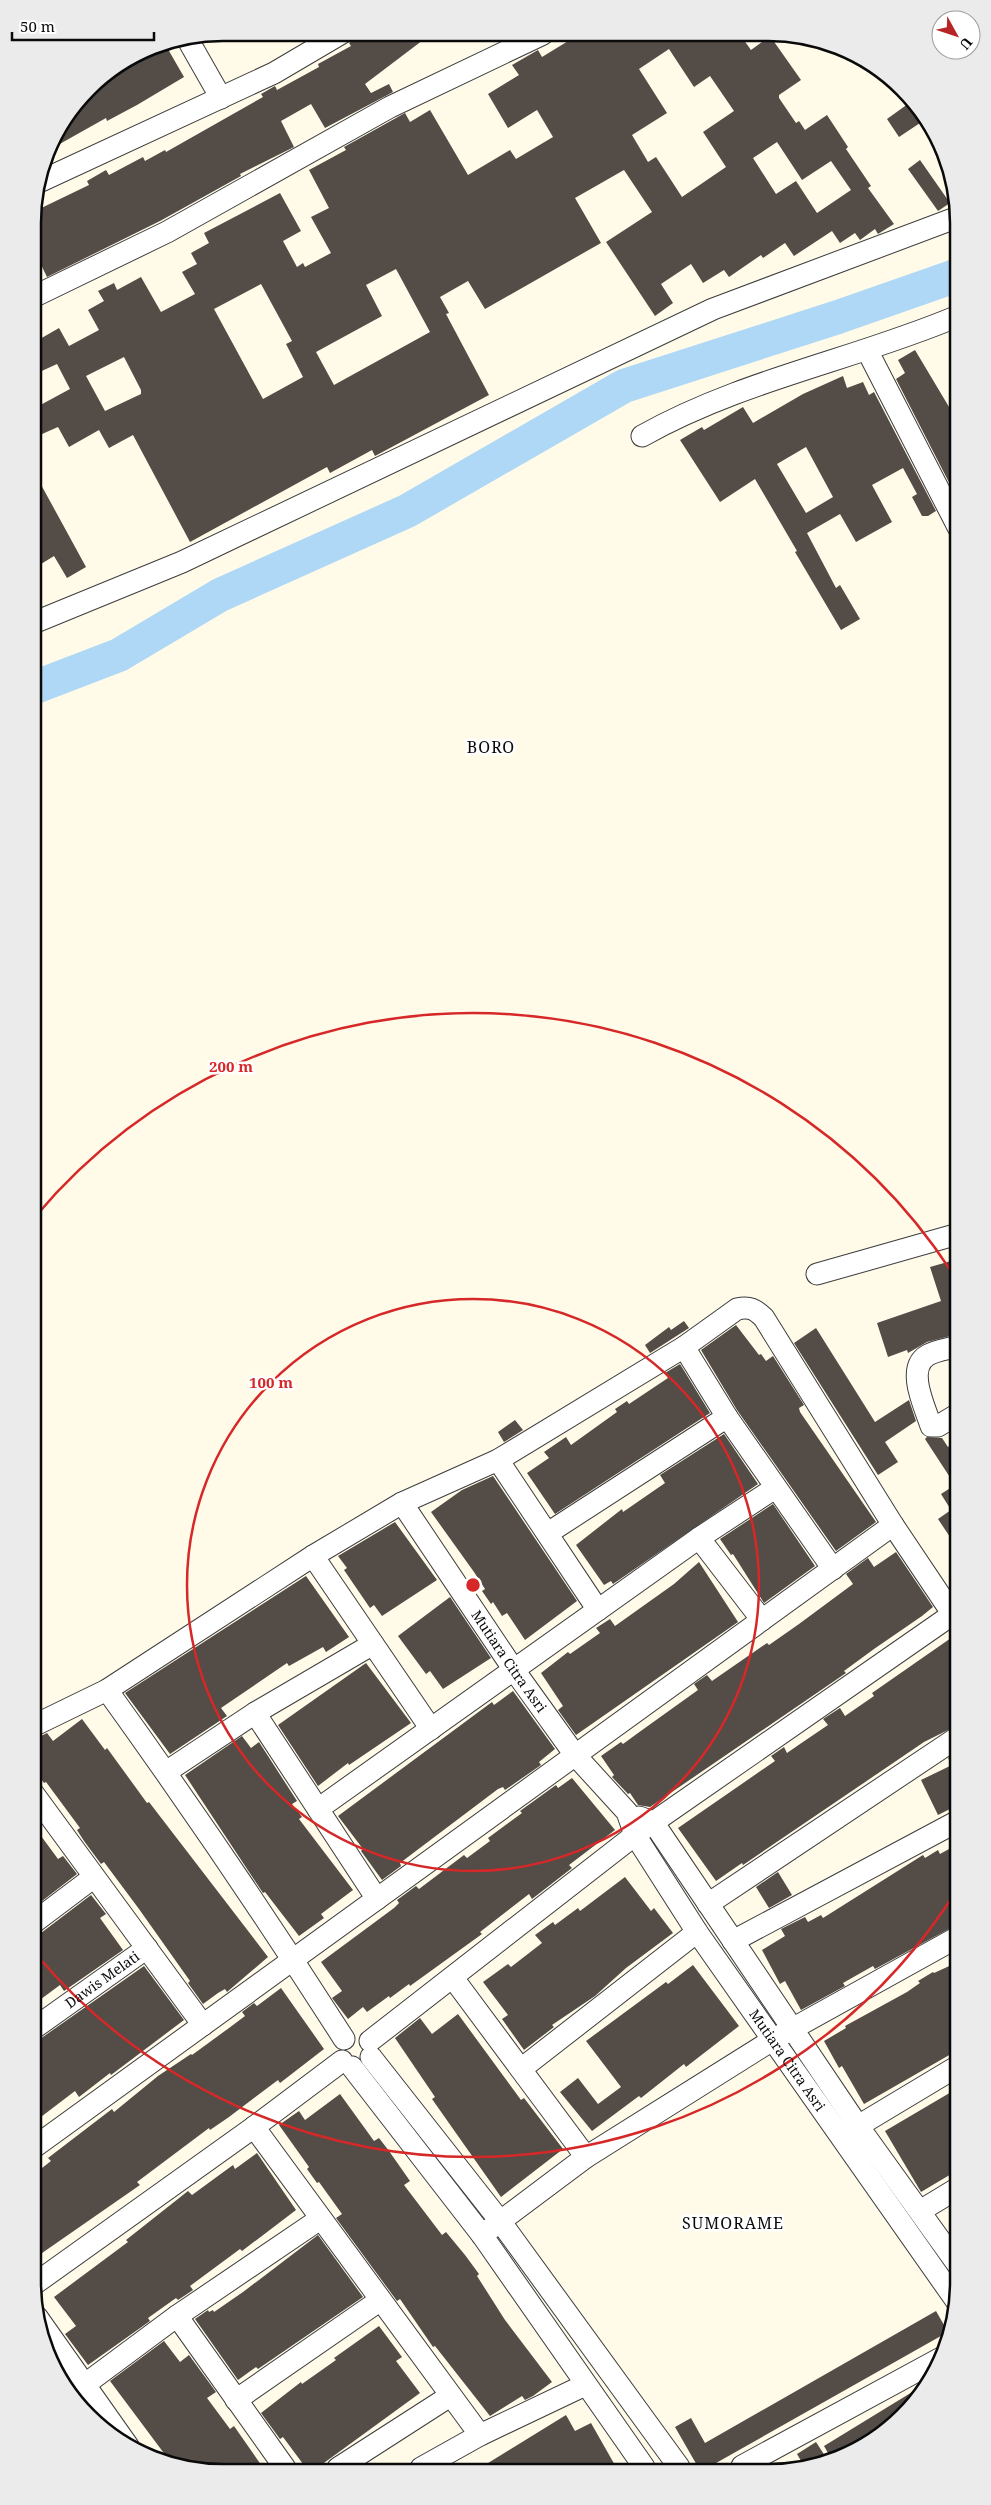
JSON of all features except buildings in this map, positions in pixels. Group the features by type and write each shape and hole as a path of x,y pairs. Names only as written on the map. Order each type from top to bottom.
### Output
{"street":[{"path":"47,178 221,98 291,63 328,41"},
{"path":"41,293 167,232 390,107 528,41"},
{"path":"191,45 221,98"},
{"path":"41,620 182,562 713,309 950,220"},
{"path":"642,436 679,415 712,402 773,379 909,337 950,319"},
{"path":"867,350 950,511"},
{"path":"817,1274 950,1236"},
{"path":"41,1722 107,1690 313,1556 402,1503 498,1460 684,1347 737,1309 750,1308 759,1312 764,1318 893,1526 950,1611"},
{"path":"684,1347 727,1417 775,1488 833,1568"},
{"path":"950,1348 930,1354 922,1359 917,1366 917,1377 931,1426 938,1426 950,1419"},
{"path":"548,1533 727,1417"},
{"path":"498,1460 598,1610"},
{"path":"318,1809 699,1538 775,1488"},
{"name":"Mutiara Citra Asri","path":"402,1503 514,1670 575,1756 628,1812 653,1822 733,1941 783,2034 949,2290"},
{"path":"41,2142 893,1526"},
{"path":"699,1538 762,1620"},
{"path":"313,1556 431,1729"},
{"path":"41,2279 254,2127 347,2064 360,2067 367,2064 370,2050 453,1978 635,1834 950,1621"},
{"path":"166,1772 255,1713 373,1644"},
{"path":"107,1690 166,1772 293,1959 344,2039"},
{"path":"255,1713 377,1899"},
{"path":"708,1904 950,1742"},
{"name":"Mutiara Citra Asri","path":"628,1812 635,1834 697,1932 858,2126 950,2254"},
{"path":"41,1818 94,1877 203,2025"},
{"path":"733,1941 950,1825"},
{"path":"41,1917 94,1877"},
{"path":"520,2069 697,1932"},
{"path":"482,2235 586,2157 783,2034 950,1941"},
{"name":"Dawis Melati","path":"41,2023 147,1948"},
{"path":"453,1978 586,2157"},
{"path":"642,2464 482,2235 347,2064 339,2050 344,2039 349,2035 360,2034 370,2050 500,2221 676,2464"},
{"path":"858,2126 950,2071"},
{"path":"254,2127 379,2300 480,2435"},
{"path":"920,2211 950,2193"},
{"path":"79,2389 177,2316 320,2219"},
{"path":"236,2400 379,2300"},
{"path":"177,2316 282,2464"},
{"path":"52,2342 79,2389 108,2423"},
{"path":"746,2464 930,2364"},
{"path":"428,2464 480,2435 585,2385"},
{"path":"344,2464 450,2396"}],"waterway":[{"path":"41,685 119,655 220,595 407,511 624,386 838,317 950,278"}],"district":[{"name":"BORO","path":"491,747"},
{"name":"SUMORAME","path":"733,2223"}]}
